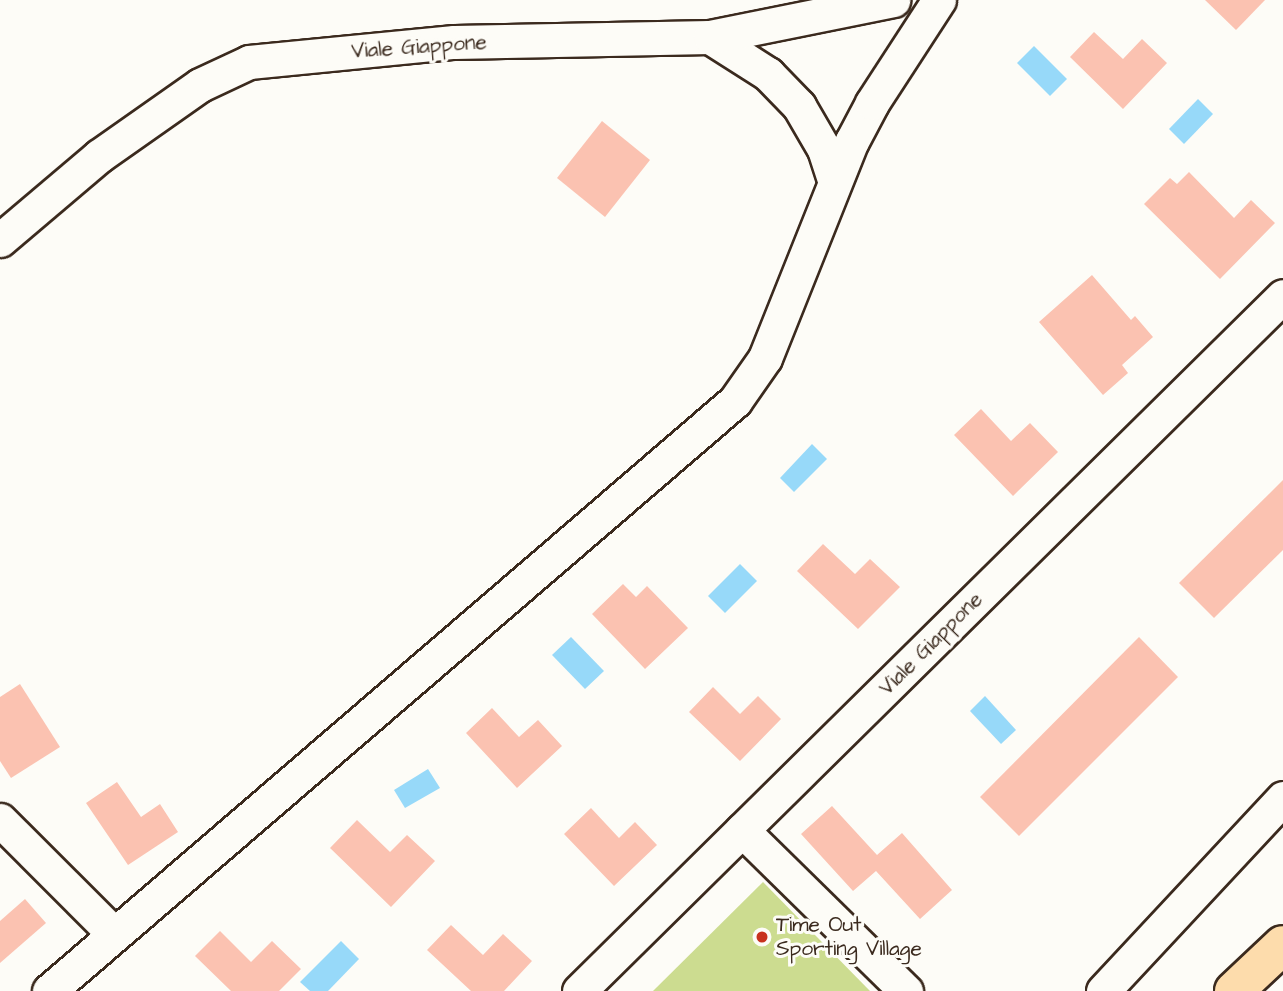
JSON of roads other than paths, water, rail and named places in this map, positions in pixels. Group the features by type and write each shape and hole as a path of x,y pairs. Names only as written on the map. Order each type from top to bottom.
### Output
{"highway":[{"path":"1234,991 1283,945"}],"street":[{"name":"Viale Giappone","path":"0,240 99,156 200,85 249,62 454,43 710,37 893,0"},
{"path":"50,991 723,414 746,387 765,358 834,179 872,103 939,0"},
{"path":"710,37 768,74 799,106 824,149 834,179"},
{"name":"Viale Giappone","path":"579,991 1283,296"},
{"path":"1103,991 1283,798"},
{"path":"0,820 114,934"},
{"path":"742,830 906,991"},
{"path":"1130,991 1283,831"}],"water":[{"path":"1034,46 1067,79 1050,96 1017,63"},
{"path":"1198,99 1213,114 1184,144 1169,129"},
{"path":"812,444 827,459 794,492 780,478"},
{"path":"740,564 757,581 725,613 708,596"},
{"path":"571,637 604,671 585,689 552,655"},
{"path":"985,696 1016,730 1001,744 970,711"},
{"path":"428,769 440,788 405,808 394,790"},
{"path":"341,941 359,959 328,991 310,991 300,982"}],"place":[{"name":"Time Out Sporting Village","path":"762,937"}]}
